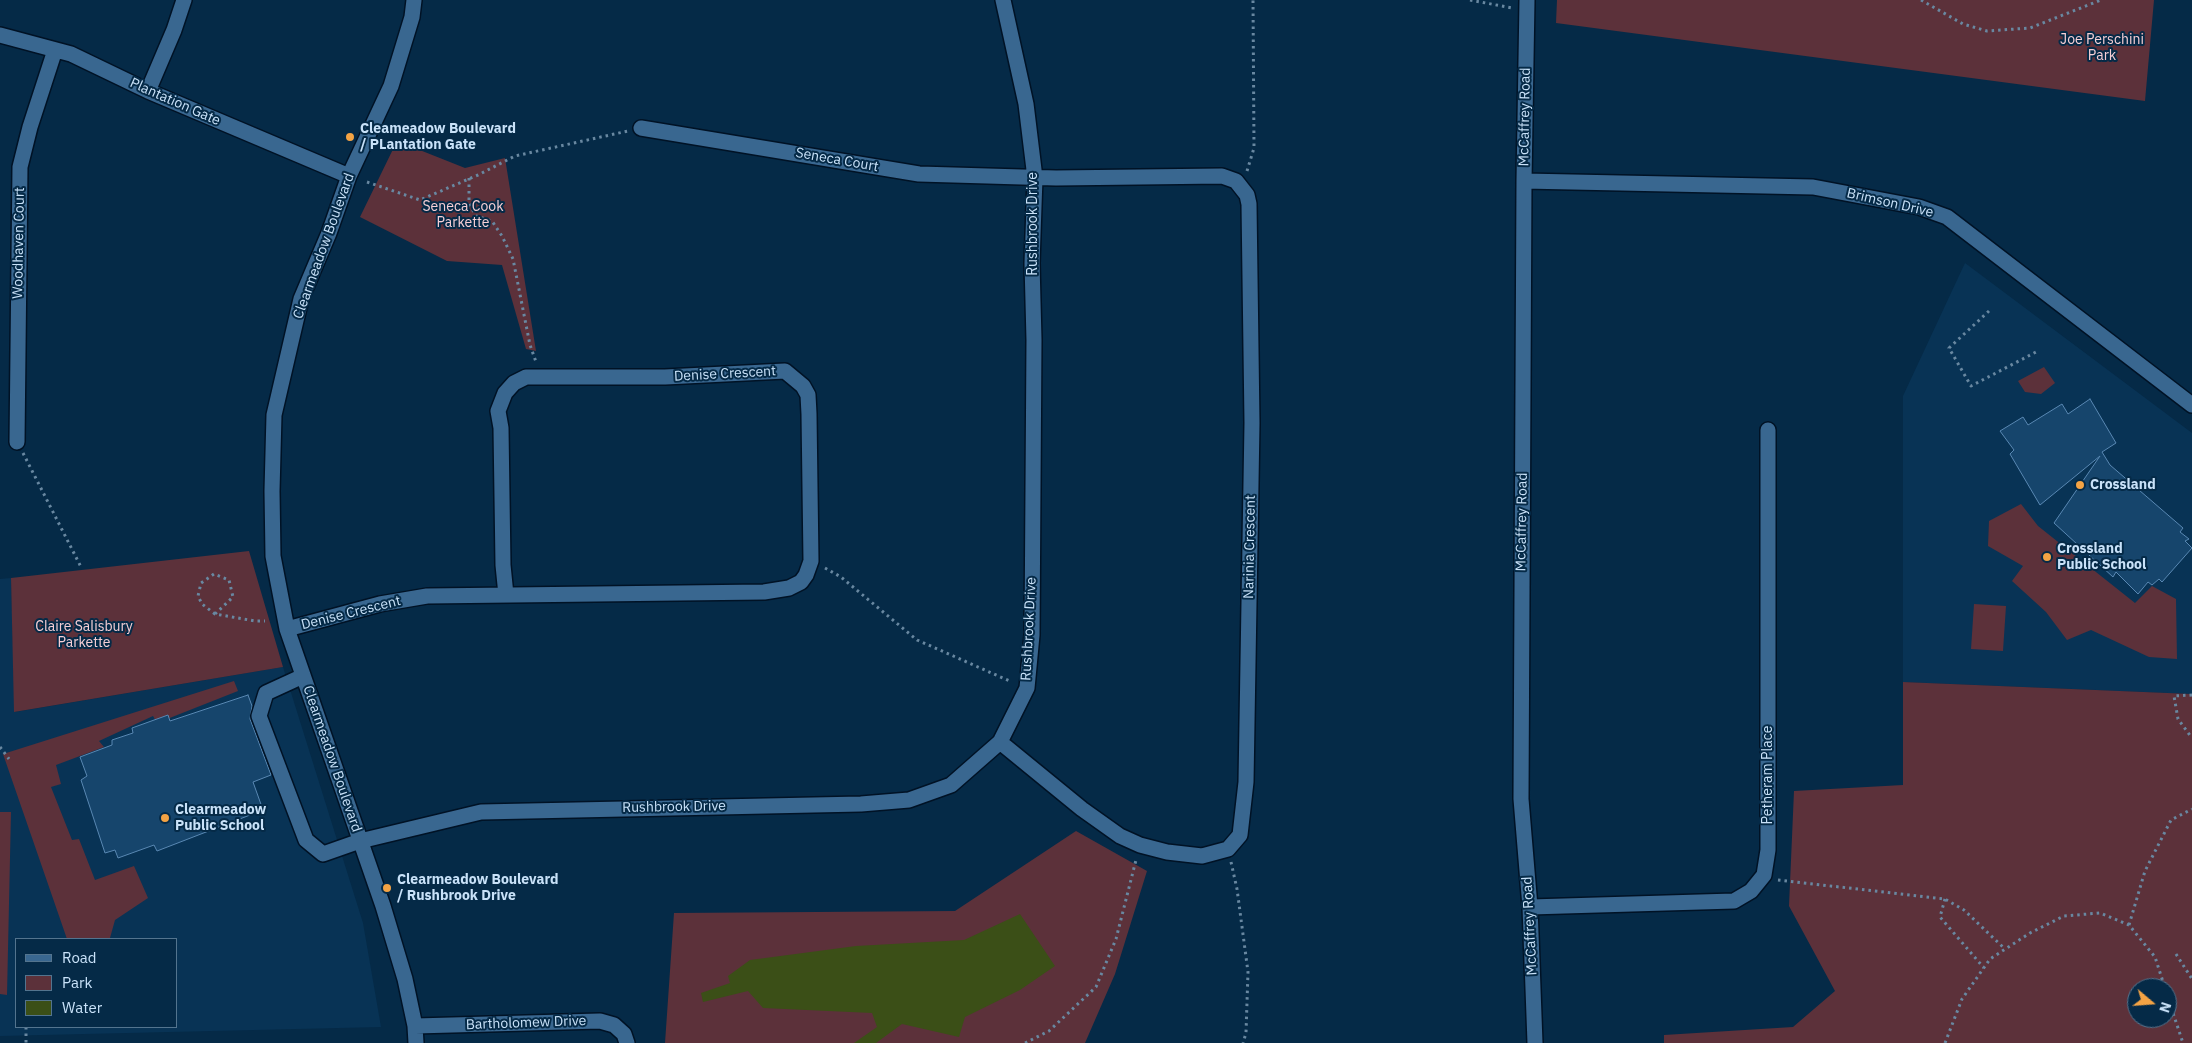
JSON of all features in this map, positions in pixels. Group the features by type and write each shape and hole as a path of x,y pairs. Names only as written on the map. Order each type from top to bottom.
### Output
{"street":[{"path":"148,91 174,30 184,0"},
{"name":"Clearmeadow Boulevard","path":"414,0 412,17 391,86 349,176 329,232 301,299 274,415 273,556 287,629 399,961 415,1026 416,1043"},
{"name":"Rushbrook Drive","path":"360,841 481,812 861,804 909,800 951,785 1000,742 1026,688 1032,635 1034,350 1032,263 1035,178 1026,104 1003,0"},
{"name":"McCaffrey Road","path":"1527,6 1524,181 1521,799 1530,907 1535,1043"},
{"name":"Plantation Gate","path":"0,35 71,54 148,91 349,176"},
{"name":"Woodhaven Court","path":"17,442 20,167 30,127 55,50"},
{"name":"Seneca Court","path":"641,128 919,174 1035,178"},
{"path":"1035,178 1222,176 1236,181 1241,188"},
{"name":"Brimson Drive","path":"1524,181 1813,187 1919,207 1947,217 2190,398"},
{"name":"Narinia Crescent","path":"1228,850 1240,835 1246,782 1252,423 1249,204 1247,196 1241,188"},
{"name":"Denise Crescent","path":"287,629 380,604 426,596 764,592 789,588 801,582 806,576 811,561 808,395 804,386 785,372 777,371 665,377 526,376 514,383 505,393 498,411 501,428 503,565 506,595"},
{"name":"Petheram Place","path":"1761,878 1764,875 1768,850 1768,430"},
{"name":"Clearmeadow Boulevard","path":"303,676 266,693 259,716 306,840 324,854 360,841"},
{"path":"1000,742 1082,810 1120,836 1140,845 1166,852 1202,856 1228,850"},
{"path":"1530,907 1734,901 1751,891 1761,878"},
{"name":"Bartholomew Drive","path":"415,1026 600,1020 614,1025 624,1034 628,1043"}],"path":[{"path":"1241,188 1254,148 1252,0"},
{"path":"1470,0 1527,6"},
{"path":"1921,0 1963,24 1988,31 2030,28 2101,0"},
{"path":"366,182 420,200 515,156 641,128"},
{"path":"469,178 468,202 476,216 492,221 513,258 530,345 542,377"},
{"path":"1989,311 1949,348 1971,386 2036,352"},
{"path":"17,442 81,567"},
{"path":"811,561 841,577 917,640 1026,688"},
{"path":"215,614 233,597 229,580 214,574 201,583 198,596 202,604 215,614 265,621"},
{"path":"2192,695 2174,696 2178,719 2192,738"},
{"path":"0,747 10,759"},
{"path":"2129,924 2146,871 2171,820 2192,809"},
{"path":"1025,1043 1049,1031 1096,987 1116,939 1140,845"},
{"path":"1228,850 1237,889 1248,972 1244,1043"},
{"path":"1761,878 1945,899 1964,910 2005,949"},
{"path":"1945,899 1940,918 1984,968"},
{"path":"1945,1043 1962,999 1990,959 2030,933 2064,916 2100,913 2129,924 2155,957 2162,978"},
{"path":"2176,954 2192,979"},
{"path":"2177,1025 2183,1043"},
{"path":"26,1028 26,1043"}],"shaded area":[{"name":"Crossland Public School","path":"1965,263 2192,433 2192,694 1903,682 1903,396"},
{"name":"Clearmeadow Public School","path":"11,578 15,712 283,667 363,923 381,1027 0,1036 0,579"}],"green space":[{"name":"Joe Perschini Park","path":"1557,0 2154,0 2145,101 1556,23"},
{"name":"Seneca Cook Parkette","path":"397,141 465,168 505,158 536,351 526,349 502,265 447,261 360,217"},
{"path":"2044,367 2055,383 2041,394 2025,392 2018,381"},
{"path":"2021,504 2038,526 2135,603 2152,586 2176,599 2177,659 2149,657 2091,630 2067,640 2046,612 2012,581 2023,566 1988,546 1989,521"},
{"name":"Claire Salisbury Parkette","path":"249,551 283,667 14,712 11,578"},
{"path":"1974,604 2006,606 2003,651 1971,649"},
{"path":"234,681 238,691 157,723 153,716 99,741 104,747 56,765 61,784 51,787 72,840 79,839 95,880 134,866 148,898 115,920 110,938 67,938 3,754"},
{"path":"1903,682 2192,694 2192,1043 1664,1043 1664,1035 1793,1027 1835,991 1789,906 1794,791 1903,785"},
{"path":"0,812 11,812 7,995 0,994"},
{"path":"1076,831 1147,871 1115,974 1085,1043 665,1043 674,913 955,911"}],"water":[{"path":"1020,914 1055,966 1020,990 965,1017 959,1037 902,1024 876,1043 854,1043 877,1027 872,1013 763,1008 748,991 703,1002 701,993 730,983 728,976 750,960 856,946 964,940"}],"building":[{"name":"Crossland","path":"2090,399 2116,443 2102,452 2110,465 2183,528 2180,532 2189,539 2185,541 2192,548 2162,582 2159,579 2152,585 2148,582 2138,594 2116,572 2113,577 2054,523 2100,456 2040,505 2010,454 2014,450 2000,431 2023,417 2028,425 2062,404 2068,414"},
{"path":"248,695 252,706 250,719 271,775 253,782 263,810 157,851 154,845 118,858 115,850 105,853 81,780 87,776 80,757 112,745 112,740 133,733 132,728 168,715 170,721"}],"place":[{"name":"Cleameadow Boulevard / PLantation Gate","path":"350,137"},
{"name":"Crossland","path":"2080,485"},
{"name":"Crossland Public School","path":"2047,557"},
{"name":"Clearmeadow Public School","path":"165,818"},
{"name":"Clearmeadow Boulevard / Rushbrook Drive","path":"387,888"}]}
